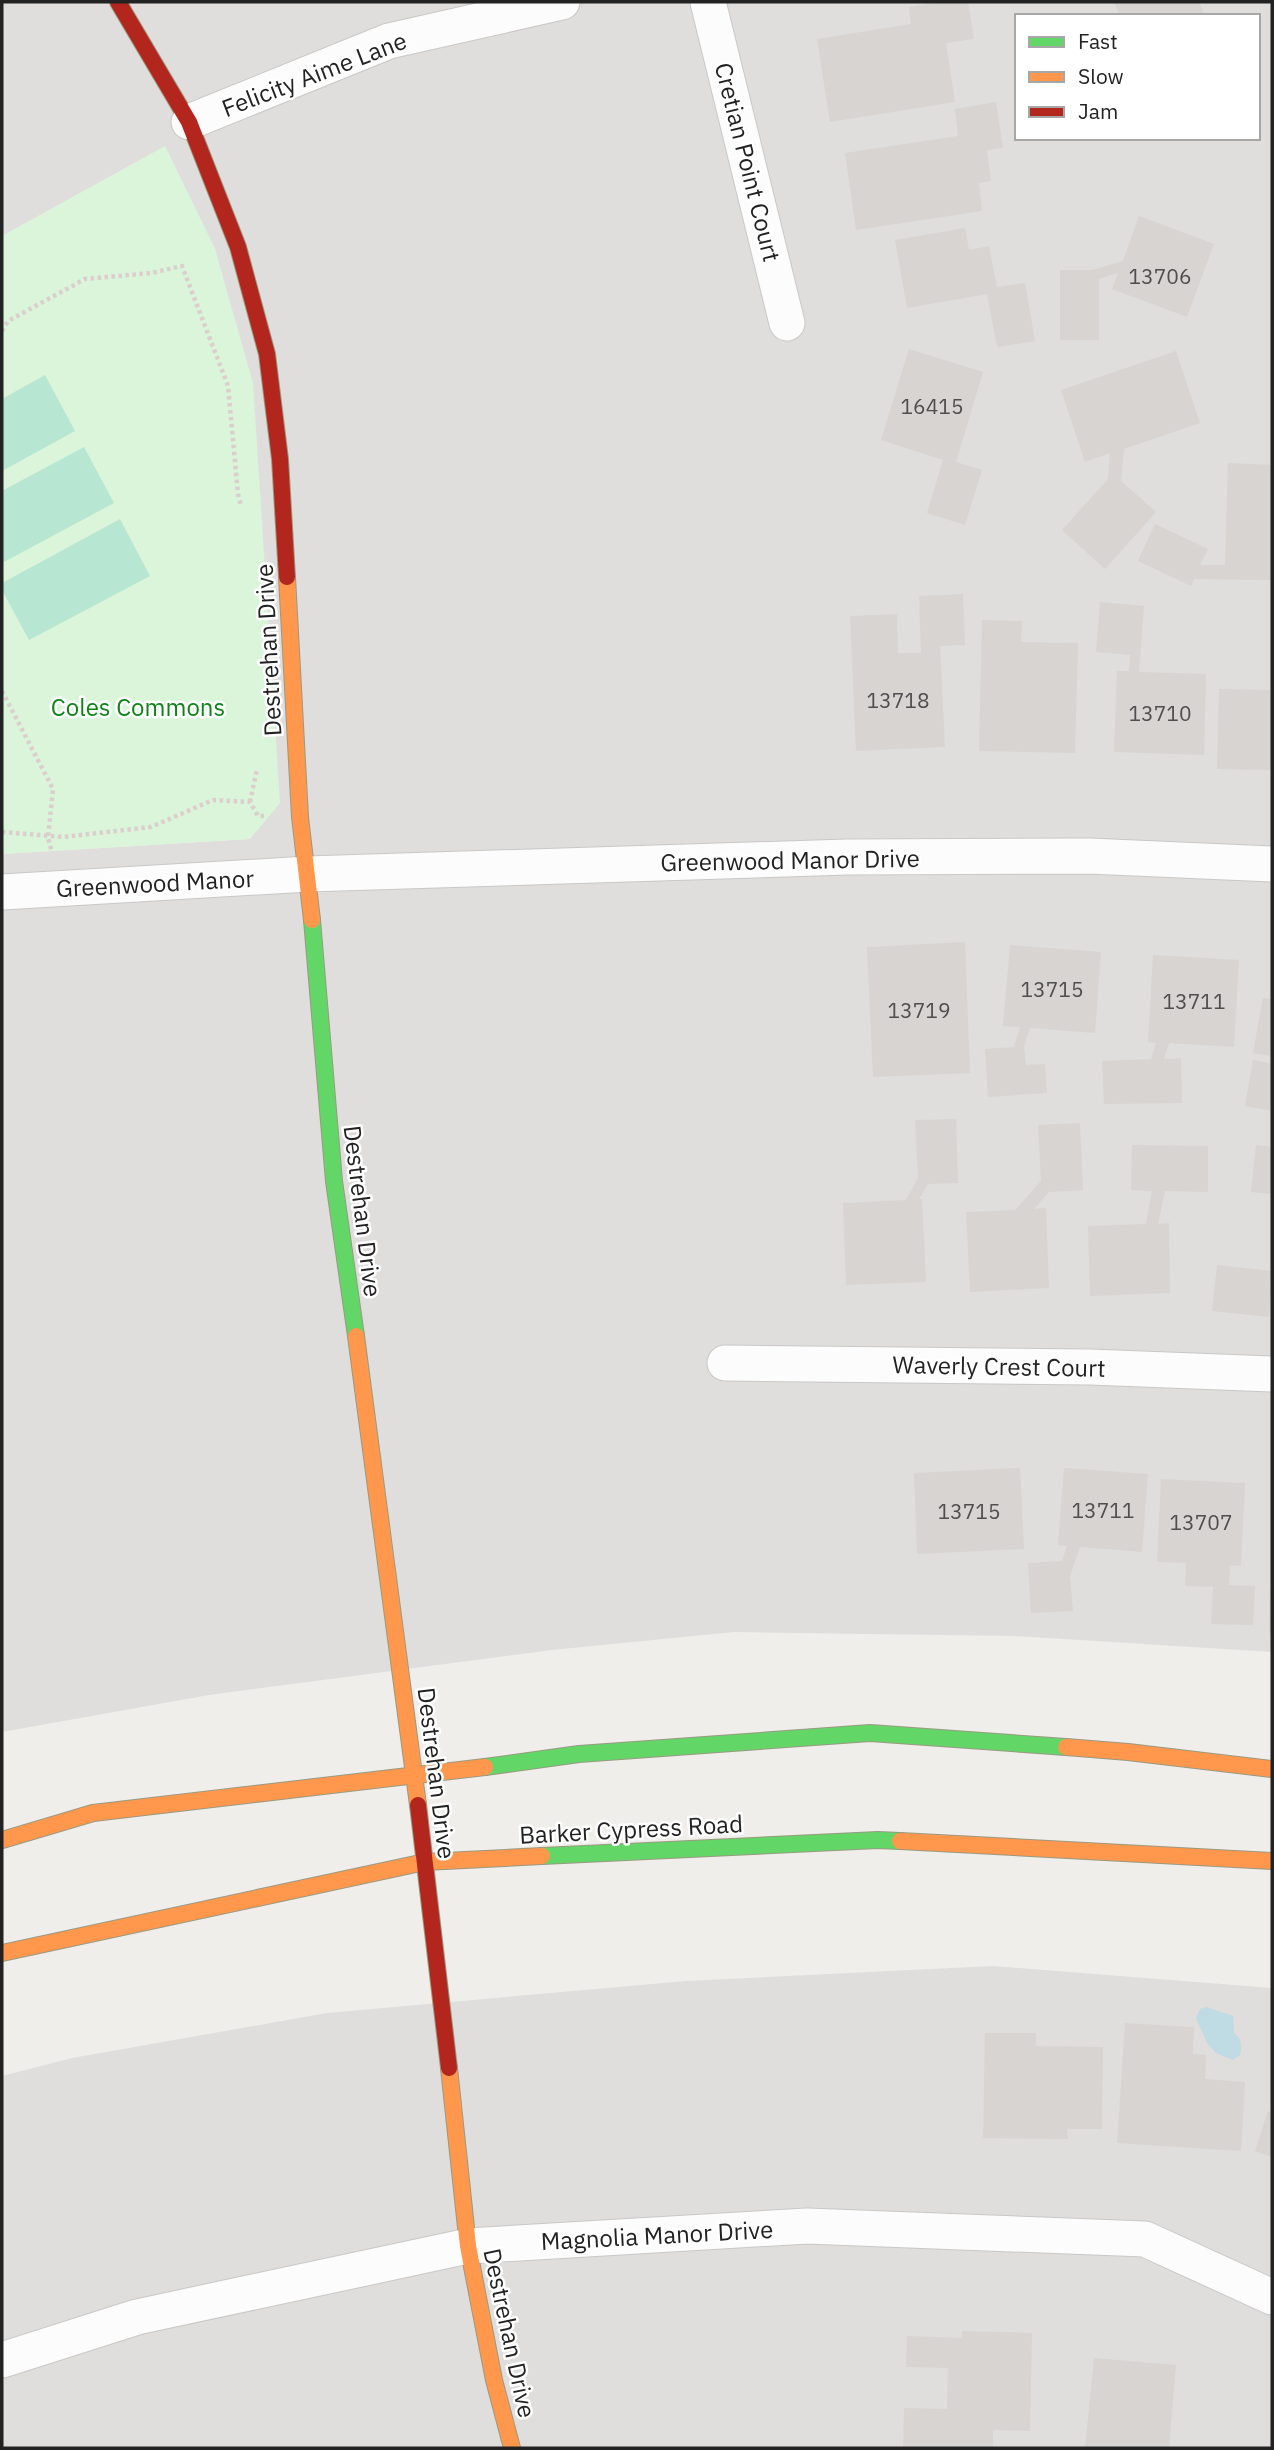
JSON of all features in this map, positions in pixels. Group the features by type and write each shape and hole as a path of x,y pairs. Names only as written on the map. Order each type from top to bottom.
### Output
{"main road":[{"name":"Destrehan Drive","path":"118,2 189,122 238,247 267,354 280,458 300,817 308,874 334,1181 370,1429 425,1862 468,2246 494,2380 512,2448"},
{"path":"2,1840 93,1813 579,1754 870,1733 1128,1752 1272,1769"},
{"name":"Barker Cypress Road","path":"2,1953 425,1862 878,1840 1272,1861"}],"street":[{"name":"Felicity Aime Lane","path":"189,122 389,41 562,2"},
{"name":"Cretian Point Court","path":"708,2 787,323"},
{"name":"Greenwood Manor Drive","path":"308,874 847,857 1089,856 1272,864"},
{"name":"Greenwood Manor","path":"2,892 308,874"},
{"name":"Waverly Crest Court","path":"725,1363 1090,1367 1272,1374"},
{"name":"Magnolia Manor Drive","path":"2,2360 138,2317 468,2246 807,2226 1145,2239 1272,2297"}],"path":[{"path":"2,331 8,321 85,279 151,273 182,266 228,386 238,494 244,515"},
{"path":"2,691 53,789 48,838 60,888"},
{"path":"258,764 250,802 258,816 300,817"},
{"path":"2,832 48,838 151,827 213,800 250,802"}],"shaded area":[{"path":"2,2 1272,2 1272,1652 1014,1636 734,1632 552,1650 209,1695 2,1732 2,854 249,839 215,249 165,147 2,236"},
{"path":"993,1966 1272,1988 1272,2448 2,2448 2,2076 72,2058 327,2013 686,1981"}],"green space":[{"name":"Coles Commons","path":"165,146 215,249 253,383 280,803 250,839 2,854 2,236"},
{"path":"45,375 75,431 2,471 2,399"},
{"path":"84,447 114,503 2,563 2,491"},
{"path":"120,519 150,576 29,640 2,590 2,583"}],"water":[{"path":"1206,2007 1233,2016 1234,2033 1241,2045 1240,2055 1233,2060 1216,2053 1207,2043 1196,2018 1200,2009"}],"building":[{"path":"939,2 968,2 974,39 946,43 955,102 830,122 817,39 911,24 909,7"},
{"path":"1114,2 1199,2 1204,14 1119,14"},
{"path":"996,102 1003,148 987,150 991,181 979,183 982,211 856,230 845,153 958,136 955,109"},
{"path":"1139,216 1214,244 1187,317 1112,289 1118,273 1099,279 1099,340 1060,340 1060,270 1092,270 1123,261"},
{"path":"965,228 969,250 989,246 997,287 1025,283 1035,341 997,347 987,294 907,308 895,240"},
{"path":"909,349 983,372 956,462 982,470 965,525 927,513 943,460 881,440"},
{"path":"1176,351 1200,423 1124,449 1121,481 1156,512 1105,569 1062,530 1108,479 1110,453 1085,462 1061,390"},
{"path":"1228,463 1272,465 1272,580 1194,579 1191,586 1138,561 1155,524 1208,549 1200,565 1225,565"},
{"path":"963,594 965,645 940,646 945,747 856,751 850,616 897,614 898,653 921,653 919,596"},
{"path":"1100,602 1144,606 1139,672 1206,674 1204,755 1114,752 1117,671 1129,671 1130,655 1096,652"},
{"path":"982,620 1022,621 1021,642 1078,643 1075,753 979,751"},
{"path":"1219,689 1272,690 1272,770 1217,769"},
{"path":"965,942 970,1073 873,1077 867,947"},
{"path":"1010,945 1101,952 1095,1033 1030,1028 1024,1046 1026,1065 1045,1064 1047,1093 988,1097 985,1049 1014,1047 1020,1027 1003,1026"},
{"path":"1153,955 1239,960 1234,1047 1169,1043 1164,1059 1181,1058 1182,1103 1104,1104 1102,1061 1151,1059 1156,1043 1148,1042"},
{"path":"1263,998 1272,999 1272,1056 1253,1053"},
{"path":"1253,1060 1272,1064 1272,1111 1245,1106"},
{"path":"956,1119 958,1183 928,1184 919,1199 922,1199 926,1282 846,1285 843,1203 906,1200 918,1178 915,1120"},
{"path":"1080,1123 1083,1190 1049,1192 1034,1209 1046,1208 1049,1288 970,1292 966,1212 1015,1210 1041,1181 1038,1125"},
{"path":"1132,1145 1208,1146 1208,1192 1165,1191 1158,1224 1169,1223 1170,1293 1090,1296 1088,1226 1146,1224 1152,1191 1131,1190"},
{"path":"1256,1145 1272,1147 1272,1194 1251,1192"},
{"path":"1217,1265 1272,1271 1269,1317 1212,1311"},
{"path":"1020,1468 1024,1549 917,1554 914,1473"},
{"path":"1064,1468 1148,1474 1142,1552 1080,1547 1070,1576 1073,1611 1031,1613 1028,1563 1062,1561 1067,1546 1058,1545"},
{"path":"1161,1479 1245,1483 1241,1566 1230,1565 1229,1585 1255,1586 1253,1625 1211,1624 1213,1587 1185,1586 1186,1563 1157,1562"},
{"path":"1272,1588 1272,1633 1269,1633"},
{"path":"1125,2023 1194,2027 1193,2054 1206,2055 1205,2079 1245,2082 1241,2151 1117,2143"},
{"path":"985,2033 1036,2033 1036,2046 1103,2047 1102,2129 1067,2129 1068,2139 983,2138"},
{"path":"1268,2111 1272,2113 1272,2157 1255,2151"},
{"path":"962,2331 1032,2333 1030,2431 993,2430 993,2448 903,2448 904,2408 947,2409 948,2368 906,2367 907,2336 962,2338"},
{"path":"1094,2358 1176,2365 1169,2448 1085,2448"}],"traffic: fast":[{"path":"312,920 334,1181 356,1336"},
{"path":"485,1767 579,1754 870,1733 1066,1747"},
{"path":"542,1856 900,1841"}],"traffic: slow":[{"path":"287,577 300,817 312,920"},
{"path":"356,1336 418,1805"},
{"path":"1066,1747 1272,1769"},
{"path":"2,1840 93,1813 485,1767"},
{"path":"900,1841 1272,1861"},
{"path":"2,1953 425,1862 542,1856"},
{"path":"449,2068 468,2246 494,2380 512,2448"}],"traffic: jam":[{"path":"118,2 189,122 238,247 267,354 280,459 287,577"},
{"path":"418,1805 449,2068"}]}
